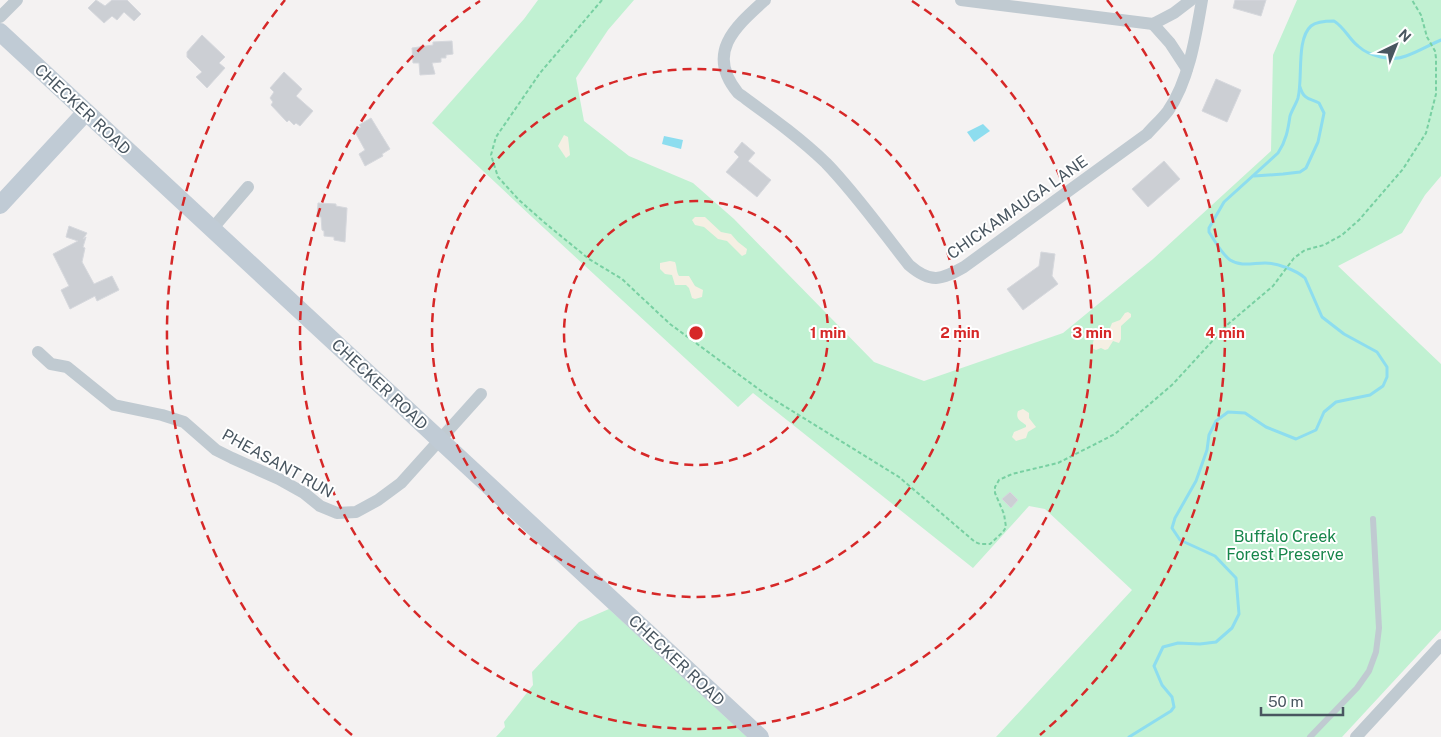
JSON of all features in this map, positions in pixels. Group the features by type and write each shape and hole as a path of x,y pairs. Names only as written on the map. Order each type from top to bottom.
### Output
{"street":[{"path":"0,17 18,0"},
{"name":"CHICKAMAUGA LANE","path":"765,0 742,21 728,41 722,62 731,83 738,92 827,164 909,265 918,273 936,279 944,278 964,267 1147,134 1169,109 1177,94 1187,69 1202,0"},
{"path":"962,0 1153,24 1174,13 1191,0"},
{"path":"1153,24 1170,43 1187,69"},
{"name":"CHECKER ROAD","path":"0,32 760,737"},
{"path":"0,205 86,112"},
{"path":"212,229 248,187"},
{"name":"PHEASANT RUN","path":"38,352 51,364 68,367 114,405 162,415 184,422 216,450 280,479 304,493 320,506 336,513 356,512 378,500 401,483 481,394"},
{"path":"1356,737 1441,645"}],"lane":[{"path":"1310,737 1357,688 1370,671 1376,652 1379,628 1373,519"}],"path":[{"path":"602,0 540,73 496,137 492,155 498,177 519,200 545,223 589,259 622,279 670,324 768,396 899,477 975,542 990,544 1006,527 1004,514 994,487 999,480 1012,474 1058,463 1115,434 1173,384 1227,326 1273,286 1290,263 1305,250 1334,241 1351,228 1413,155 1429,125 1435,100 1436,67 1435,51 1427,37 1421,14 1412,0"}],"green space":[{"name":"Buffalo Creek Forest Preserve","path":"538,0 634,0 608,30 576,78 584,121 629,156 693,183 734,219 874,362 924,381 1063,333 1153,259 1271,151 1273,55 1297,0 1441,0 1441,176 1425,195 1402,233 1338,266 1441,364 1441,630 1342,737 996,737 1132,590 1045,509 1029,506 973,568 753,393 738,407 432,123 524,19"},
{"path":"609,609 747,737 496,737 505,727 504,722 533,685 532,672 579,622"}],"sand":[{"path":"564,135 568,137 570,155 566,158 558,146"},
{"path":"695,217 705,217 721,232 731,234 747,249 746,254 742,256 727,241 718,239 704,227 695,225 692,220"},
{"path":"675,262 679,276 689,276 695,286 703,290 702,297 692,298 686,285 675,285 672,275 665,274 660,269 660,263"},
{"path":"1128,312 1131,314 1131,317 1121,326 1121,339 1119,343 1113,341 1108,349 1105,350 1092,348 1094,338 1108,333 1112,323 1120,320"},
{"path":"1023,409 1029,413 1029,418 1036,427 1028,432 1026,438 1016,441 1012,437 1014,432 1026,427 1017,416 1018,411"}],"water":[{"path":"983,124 990,131 974,142 967,132"},
{"path":"664,136 683,140 681,149 662,144"}],"building":[{"path":"96,0 105,6 112,0 127,0 141,14 134,21 124,12 117,20 112,16 104,23 88,8"},
{"path":"1235,0 1266,0 1261,16 1233,8"},
{"path":"202,35 225,57 219,63 225,68 207,88 196,77 202,72 187,57 187,52"},
{"path":"452,41 453,54 446,55 446,58 441,58 441,62 432,63 435,74 420,75 419,63 413,63 412,48 433,45 433,42"},
{"path":"284,72 302,89 296,96 313,111 300,126 296,123 294,125 289,120 287,122 271,105 273,102 270,98 274,92 270,88"},
{"path":"1216,79 1241,90 1227,122 1202,111"},
{"path":"371,118 390,149 382,154 383,156 365,166 359,154 365,150 354,130 361,127 359,125"},
{"path":"742,142 755,153 748,161 771,180 757,197 726,172 739,157 734,152"},
{"path":"1164,161 1180,179 1148,207 1132,189"},
{"path":"318,203 336,204 336,206 347,208 345,242 334,240 334,237 324,236 321,217 317,217"},
{"path":"69,226 87,233 83,239 86,237 82,262 94,284 112,276 119,290 97,301 95,296 70,309 61,290 69,286 53,254 78,241 66,237"},
{"path":"1041,252 1055,254 1052,276 1058,284 1023,310 1007,289 1039,266"},
{"path":"1010,492 1018,500 1011,508 1002,499"}],"waterway":[{"path":"1129,737 1171,711 1174,707 1172,697 1162,685 1154,666 1163,647 1178,643 1200,644 1216,642 1232,628 1239,614 1236,578 1215,556 1180,540 1172,528 1175,518 1196,481 1207,450 1209,435 1216,421 1228,412 1245,413 1266,427 1296,439 1316,430 1324,412 1336,402 1370,395 1383,386 1387,377 1387,367 1377,352 1344,334 1322,317 1305,278 1292,270 1275,264 1243,264 1230,260 1218,247 1209,232 1209,228 1224,202 1278,153 1283,144 1290,116 1298,98 1303,40 1306,32 1313,24 1334,21 1363,50 1387,58 1400,58 1441,40"},
{"path":"1254,176 1300,172 1306,168 1318,142 1324,113 1319,103 1305,96 1300,87"}]}
